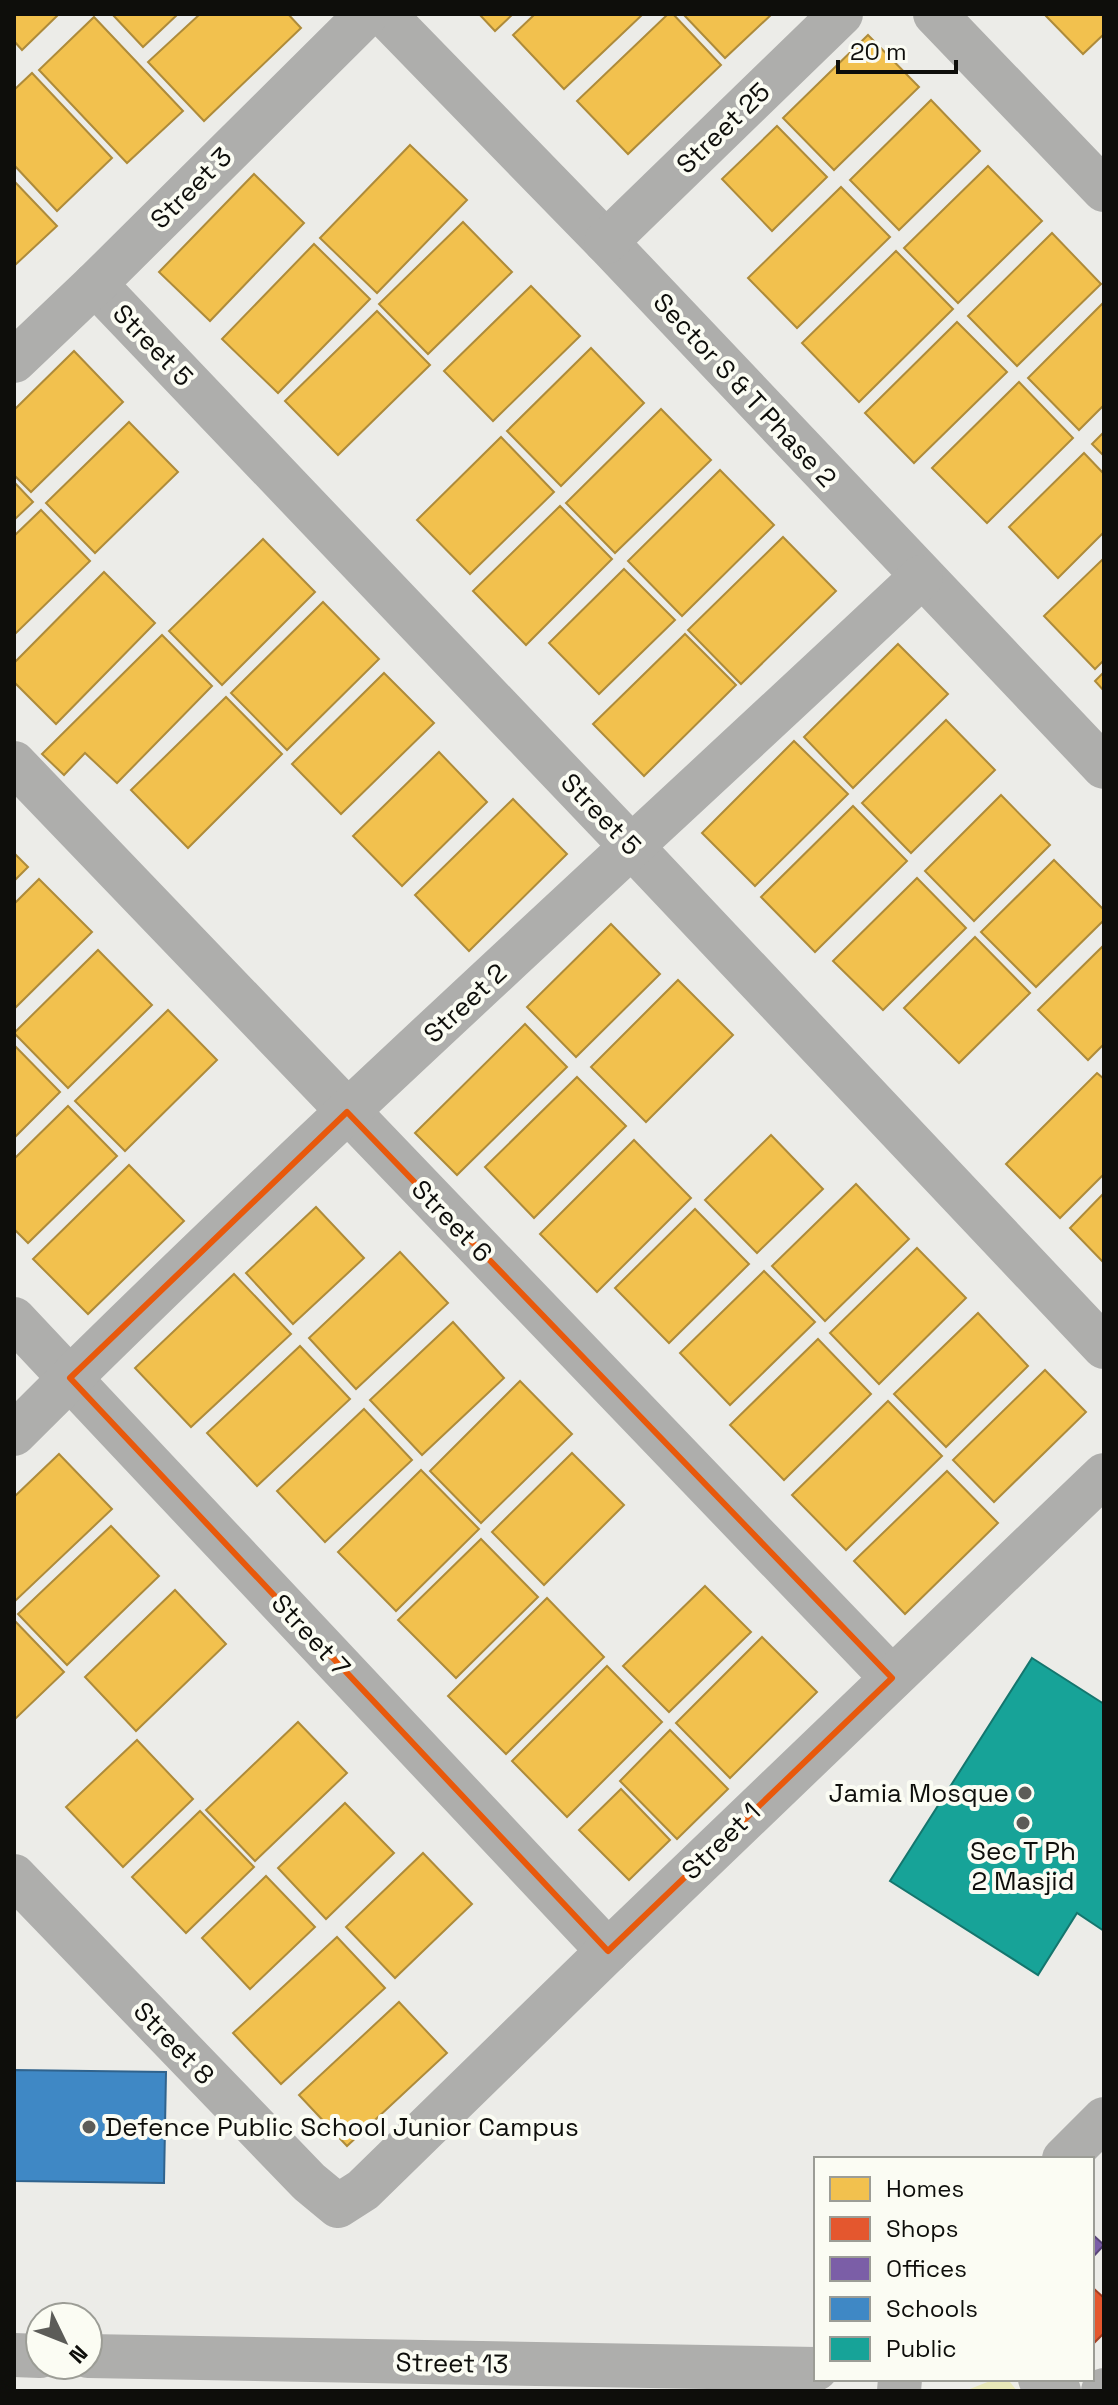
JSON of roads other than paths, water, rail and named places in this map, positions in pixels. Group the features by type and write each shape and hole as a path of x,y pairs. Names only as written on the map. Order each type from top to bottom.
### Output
{"street":[{"name":"Street 3","path":"14,361 367,14"},
{"name":"Sector S & T Phase 2","path":"384,14 606,242 1104,767"},
{"name":"Street 25","path":"606,242 841,14"},
{"path":"935,14 1104,190"},
{"name":"Street 5","path":"95,284 1104,1347"},
{"name":"Street 2","path":"14,1434 347,1112 921,577"},
{"name":"Street 6","path":"14,763 892,1678"},
{"name":"Street 7","path":"14,1319 608,1951"},
{"name":"Street 1","path":"338,2206 363,2190 892,1678 1095,1501"},
{"name":"Street 8","path":"14,1876 309,2182 338,2206"},
{"path":"1066,2157 1104,2119"},
{"name":"Street 13","path":"104,2356 814,2369"}],"place":[{"name":"Jamia Mosque","path":"1025,1793"},
{"name":"Sec T Ph 2 Masjid","path":"1023,1823"},
{"name":"Defence Public School Junior Campus","path":"89,2127"}]}
